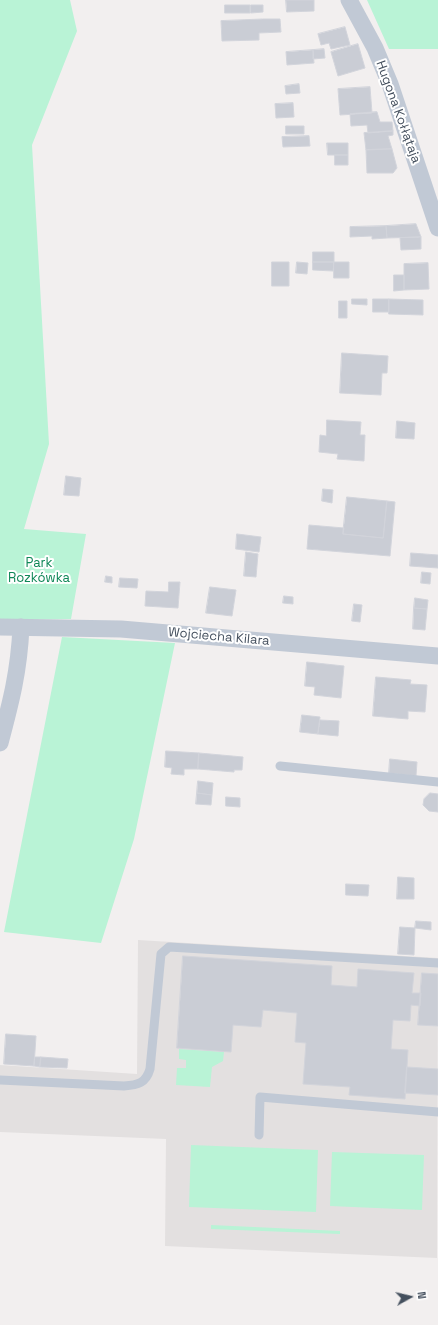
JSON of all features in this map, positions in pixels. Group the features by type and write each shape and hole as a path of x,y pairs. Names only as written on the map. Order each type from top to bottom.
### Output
{"street":[{"name":"Hugona Kołłątaja","path":"349,0 375,48 390,84 438,228"},
{"name":"Wojciecha Kilara","path":"0,627 121,629 438,656"},
{"path":"0,743 16,686 20,654 21,627"}],"lane":[{"path":"280,766 438,782"},
{"path":"0,1080 124,1086 142,1083 148,1077 150,1069 161,954 169,948 438,963"},
{"path":"259,1135 260,1098 438,1112"}],"shaded area":[{"path":"138,940 438,958 437,1258 165,1246 166,1139 0,1132 0,1065 137,1074"}],"green space":[{"name":"Park Rozkówka","path":"0,0 70,0 77,31 32,145 49,444 24,529 86,534 71,619 0,620"},
{"path":"367,0 438,0 438,49 389,49"},
{"path":"62,637 175,643 134,839 101,943 4,932"},
{"path":"179,1049 224,1052 223,1061 212,1067 210,1087 176,1085 177,1068 186,1068 186,1060 179,1059"},
{"path":"191,1145 318,1150 316,1212 189,1207"},
{"path":"332,1152 424,1155 422,1210 330,1206"},
{"path":"211,1225 340,1231 340,1234 211,1229"}],"building":[{"path":"286,0 314,0 314,11 287,12"},
{"path":"225,5 250,5 250,13 225,13"},
{"path":"251,5 263,5 263,12 251,13"},
{"path":"280,19 281,32 259,33 259,40 222,41 221,21"},
{"path":"345,27 350,45 331,49 329,43 321,45 318,34"},
{"path":"358,44 365,68 338,76 331,52"},
{"path":"324,49 325,58 313,59 313,50"},
{"path":"313,50 314,63 287,65 286,52"},
{"path":"299,84 300,93 286,94 285,86"},
{"path":"370,87 372,113 340,115 338,89"},
{"path":"293,103 294,117 276,118 275,104"},
{"path":"377,112 380,122 392,122 393,131 368,133 367,125 351,126 350,114"},
{"path":"286,126 304,126 304,134 286,134"},
{"path":"393,131 393,135 388,136 392,149 366,150 364,133"},
{"path":"309,136 310,146 283,147 282,137"},
{"path":"327,143 348,143 348,155 328,155"},
{"path":"392,149 397,168 393,173 367,173 366,150"},
{"path":"335,155 348,155 348,165 335,165"},
{"path":"416,224 421,237 387,238 386,226"},
{"path":"386,226 387,238 372,239 372,236 350,237 350,227"},
{"path":"421,237 421,249 401,250 400,238"},
{"path":"313,252 334,252 334,262 313,262"},
{"path":"272,262 289,262 289,286 272,286"},
{"path":"297,262 308,263 307,274 296,273"},
{"path":"313,262 334,262 333,271 313,270"},
{"path":"334,262 349,262 349,278 334,278"},
{"path":"428,263 429,289 404,290 404,264"},
{"path":"394,275 404,275 404,290 394,291"},
{"path":"352,299 367,299 367,305 352,304"},
{"path":"373,299 389,299 389,312 373,312"},
{"path":"389,299 423,300 423,315 389,314"},
{"path":"339,301 347,301 347,318 339,318"},
{"path":"342,353 388,356 387,373 382,373 381,395 340,393"},
{"path":"327,420 361,422 360,435 365,435 364,461 337,459 338,454 319,452 320,435 326,436"},
{"path":"397,421 415,423 414,439 396,438"},
{"path":"66,476 81,478 79,496 64,495"},
{"path":"323,489 333,490 332,503 322,501"},
{"path":"347,497 387,501 383,538 343,534"},
{"path":"387,501 395,502 390,556 307,549 309,525 344,528 343,534 383,538"},
{"path":"237,534 261,537 259,552 236,549"},
{"path":"246,552 258,554 256,577 244,576"},
{"path":"411,553 438,555 438,568 410,566"},
{"path":"422,572 431,573 430,584 421,583"},
{"path":"106,576 112,577 112,583 105,582"},
{"path":"120,578 138,579 137,588 119,587"},
{"path":"169,582 180,582 178,608 145,606 146,591 168,592"},
{"path":"210,587 236,590 232,616 206,613"},
{"path":"284,596 293,597 293,604 283,603"},
{"path":"415,598 428,600 427,609 414,608"},
{"path":"354,604 362,605 360,622 352,621"},
{"path":"414,608 427,609 425,630 413,629"},
{"path":"307,662 344,666 341,698 314,695 315,687 305,686"},
{"path":"376,677 411,680 410,684 427,685 425,712 408,711 408,719 373,716"},
{"path":"302,715 320,717 318,734 300,732"},
{"path":"320,720 339,721 338,736 318,734"},
{"path":"166,751 199,753 198,769 184,769 184,775 171,774 172,768 165,767"},
{"path":"199,753 243,757 242,770 234,770 234,772 198,769"},
{"path":"390,759 417,762 416,776 389,773"},
{"path":"198,781 213,783 212,795 197,793"},
{"path":"197,793 212,795 211,805 196,804"},
{"path":"430,793 438,794 438,812 429,811 423,805 424,799"},
{"path":"226,797 240,798 240,807 226,806"},
{"path":"398,877 414,878 414,899 397,899"},
{"path":"346,884 369,885 368,896 346,895"},
{"path":"416,921 431,922 431,930 415,928"},
{"path":"400,927 415,928 414,955 398,954"},
{"path":"183,956 332,966 331,985 357,987 358,969 414,973 412,993 421,993 420,1006 411,1005 410,1021 393,1020 391,1049 408,1050 405,1099 349,1095 350,1087 303,1084 306,1043 295,1042 297,1013 263,1010 261,1027 233,1025 231,1052 177,1048"},
{"path":"422,973 438,974 438,1026 418,1025"},
{"path":"6,1034 36,1036 34,1066 4,1064"},
{"path":"35,1057 41,1057 40,1067 34,1066"},
{"path":"41,1057 68,1059 67,1068 40,1067"},
{"path":"407,1067 438,1069 438,1095 405,1093"}]}
